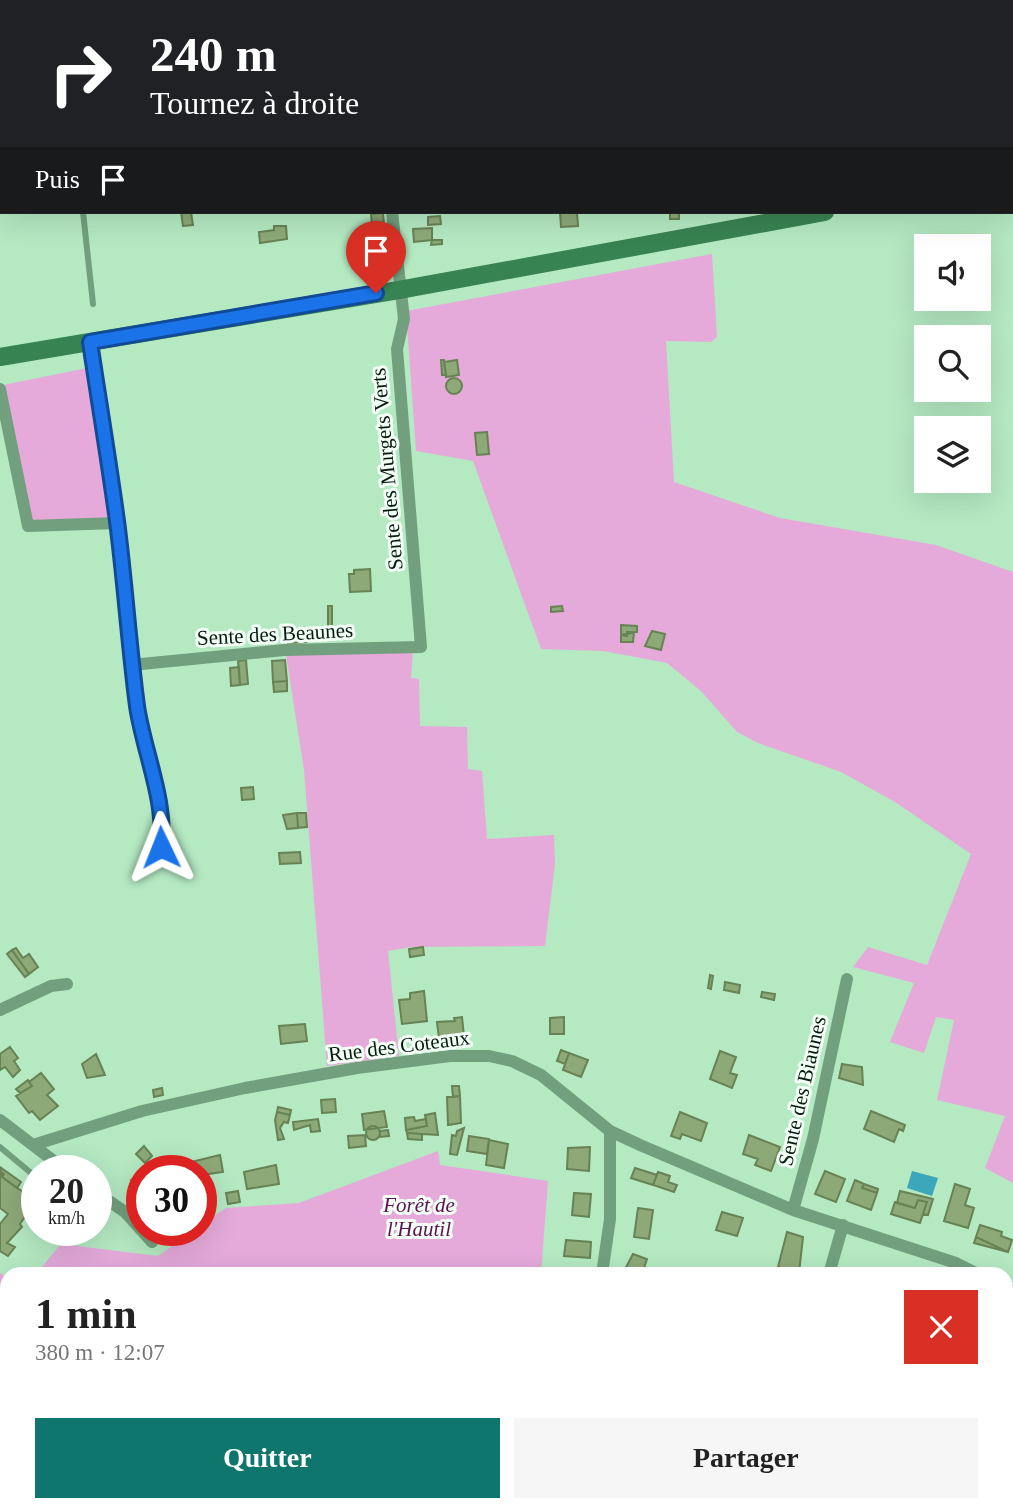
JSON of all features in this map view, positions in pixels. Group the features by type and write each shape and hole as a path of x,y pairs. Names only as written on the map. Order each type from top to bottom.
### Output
{"main road":[{"path":"0,357 399,290 814,214"}],"street":[{"name":"Sente des Murgets Verts","path":"392,214 404,319 397,349 421,647"},
{"path":"90,342 117,523 131,665 139,720 153,772 163,830 161,847"},
{"path":"0,389 28,526 117,523"},
{"name":"Sente des Beaunes","path":"131,665 284,650 421,647"},
{"name":"Sente des Biaunes","path":"793,1210 813,1139 847,979"},
{"path":"0,1010 51,986 68,984"},
{"name":"Rue des Coteaux","path":"33,1145 142,1111 245,1088 357,1068 450,1056 489,1056 512,1061 541,1075 610,1131 793,1210 965,1267"},
{"path":"0,1120 33,1145 41,1155"},
{"path":"604,1267 610,1219 610,1131"},
{"path":"831,1267 843,1225"}],"lane":[{"path":"83,214 93,304"},
{"path":"0,1147 21,1165"}],"green space":[{"path":"712,254 717,337 711,342 666,341 674,482 780,518 936,545 1013,572 1013,1183 985,1168 1005,1116 937,1100 954,1020 936,1017 924,1053 890,1042 914,983 853,967 868,947 927,965 971,854 895,802 841,772 758,743 737,732 701,691 667,663 603,651 541,649 473,461 416,451 406,311"},
{"path":"102,365 117,523 25,529 3,385"},
{"path":"413,650 411,678 419,679 420,726 467,727 468,769 482,771 487,839 554,835 555,864 545,946 411,947 388,951 399,1056 327,1066 304,770 286,655"},
{"name":"Forêt de l'Hautil","path":"438,1151 440,1165 548,1181 542,1267 42,1267 59,1246 158,1256 172,1246 217,1246 217,1214 226,1208 299,1203"}],"water":[{"path":"912,1171 938,1178 932,1196 907,1188"}],"building":[{"path":"181,214 191,214 193,225 183,226"},
{"path":"371,214 383,214 384,224 372,225"},
{"path":"560,214 577,214 578,226 561,227"},
{"path":"670,214 679,214 679,219 670,219"},
{"path":"440,216 441,224 428,225 428,217"},
{"path":"274,226 286,226 287,239 260,243 259,232 274,230"},
{"path":"432,228 432,240 414,242 413,229"},
{"path":"432,240 442,240 442,244 431,245"},
{"path":"384,241 386,261 370,262 368,247 375,247 374,242"},
{"path":"389,260 384,272 370,274 368,263"},
{"path":"441,360 444,360 446,375 442,375"},
{"path":"457,360 459,375 446,377 444,362"},
{"path":"454,378 460,380 460,392 454,394 448,392 446,386 448,380"},
{"path":"487,432 489,454 477,455 475,433"},
{"path":"370,569 371,591 350,592 349,574 354,574 354,570"},
{"path":"328,606 332,606 332,638 328,638"},
{"path":"562,606 563,611 551,612 551,607"},
{"path":"621,625 637,626 637,632 621,635"},
{"path":"652,631 665,634 661,650 645,646"},
{"path":"627,632 634,632 633,642 621,642 621,635 627,636"},
{"path":"287,636 310,637 307,642 288,643"},
{"path":"246,660 248,684 240,685 238,661"},
{"path":"285,660 287,681 273,682 272,661"},
{"path":"239,667 240,685 231,686 230,668"},
{"path":"287,681 287,691 274,692 273,682"},
{"path":"253,787 254,799 242,800 241,788"},
{"path":"297,813 306,813 307,827 298,828"},
{"path":"297,813 298,828 287,829 283,815"},
{"path":"300,852 301,863 280,864 279,853"},
{"path":"423,947 424,955 410,957 409,949"},
{"path":"16,948 23,958 29,954 38,967 29,974 12,950"},
{"path":"12,950 29,974 25,977 7,954"},
{"path":"710,975 713,976 711,989 708,988"},
{"path":"725,982 740,985 739,993 724,990"},
{"path":"424,991 427,1021 402,1024 399,1000 410,999 410,993"},
{"path":"762,992 775,994 774,1000 761,997"},
{"path":"462,1017 464,1036 439,1039 437,1022 455,1021 454,1018"},
{"path":"564,1017 564,1034 550,1034 550,1018"},
{"path":"305,1024 307,1041 281,1044 279,1026"},
{"path":"10,1047 18,1058 14,1061 20,1070 13,1077 5,1067 0,1070 0,1054"},
{"path":"561,1050 569,1053 565,1064 557,1061"},
{"path":"720,1051 736,1057 730,1073 737,1075 732,1088 710,1079"},
{"path":"569,1053 588,1060 581,1077 563,1070"},
{"path":"96,1054 105,1075 87,1078 82,1064"},
{"path":"842,1064 862,1067 863,1085 839,1078"},
{"path":"41,1073 54,1089 47,1095 58,1106 40,1120 32,1111 29,1113 16,1096 32,1086 29,1082"},
{"path":"28,1080 32,1086 20,1093 16,1089"},
{"path":"452,1086 459,1086 460,1096 453,1097"},
{"path":"162,1088 163,1095 154,1097 153,1090"},
{"path":"460,1096 461,1123 448,1125 447,1097"},
{"path":"335,1099 336,1112 322,1113 321,1100"},
{"path":"278,1107 291,1110 290,1115 277,1112"},
{"path":"384,1111 387,1127 364,1130 362,1114"},
{"path":"871,1111 905,1125 903,1131 899,1129 894,1142 864,1129"},
{"path":"277,1112 290,1115 288,1123 284,1122 280,1128 284,1139 278,1140 275,1120"},
{"path":"680,1112 707,1123 701,1141 682,1134 680,1139 671,1136"},
{"path":"435,1113 438,1135 407,1133 406,1130 427,1126 425,1115"},
{"path":"414,1117 415,1121 426,1119 427,1126 406,1130 405,1118"},
{"path":"318,1119 320,1131 311,1132 310,1125 294,1130 293,1122"},
{"path":"373,1126 378,1128 378,1138 373,1140 368,1138 366,1133 368,1128"},
{"path":"464,1128 457,1155 450,1154 452,1135 456,1136 457,1131"},
{"path":"388,1130 389,1136 380,1137 380,1131"},
{"path":"407,1133 422,1134 422,1140 408,1139"},
{"path":"365,1135 366,1146 349,1148 348,1136"},
{"path":"749,1135 780,1147 771,1171 755,1165 758,1159 743,1154"},
{"path":"469,1136 489,1139 487,1154 467,1151"},
{"path":"489,1140 508,1144 504,1168 486,1165"},
{"path":"144,1146 151,1155 137,1155"},
{"path":"590,1147 589,1171 567,1169 568,1148"},
{"path":"220,1155 223,1172 217,1173 217,1156"},
{"path":"276,1165 279,1184 247,1189 244,1172"},
{"path":"0,1167 21,1182 17,1188 2,1177"},
{"path":"635,1168 657,1175 653,1185 631,1178"},
{"path":"0,1171 4,1174 2,1177 21,1190 21,1228 7,1243 15,1247 8,1256 0,1251 0,1224 8,1214 0,1208"},
{"path":"825,1171 845,1179 836,1202 815,1194"},
{"path":"658,1172 670,1176 668,1182 677,1185 674,1192 653,1185"},
{"path":"855,1180 864,1184 862,1188 877,1193 871,1210 847,1201"},
{"path":"864,1184 878,1189 877,1193 862,1188"},
{"path":"955,1184 970,1189 965,1205 974,1208 968,1228 944,1221"},
{"path":"238,1191 240,1202 228,1204 226,1193"},
{"path":"900,1191 933,1199 928,1215 923,1214 927,1202 918,1200 915,1208 897,1203"},
{"path":"574,1193 591,1194 589,1217 572,1215"},
{"path":"918,1200 927,1202 920,1223 891,1214 895,1202 915,1208"},
{"path":"638,1208 653,1210 649,1239 634,1237"},
{"path":"722,1212 743,1218 737,1236 716,1230"},
{"path":"980,1225 1002,1232 1001,1236 1012,1240 1008,1252 976,1237"},
{"path":"787,1232 803,1237 800,1267 778,1267"},
{"path":"976,1237 1008,1252 974,1243"},
{"path":"566,1240 591,1242 590,1258 564,1256"},
{"path":"633,1254 647,1259 644,1267 626,1267"}],"route":[{"path":"161,847 163,830 153,772 139,720 131,665 117,523 90,342 376,293"}]}
